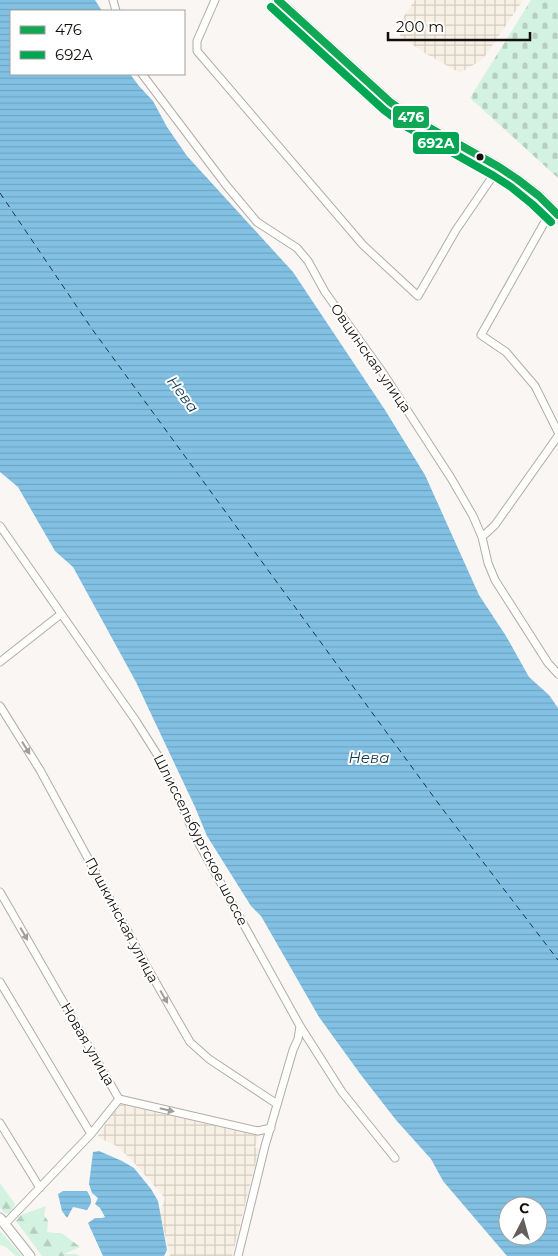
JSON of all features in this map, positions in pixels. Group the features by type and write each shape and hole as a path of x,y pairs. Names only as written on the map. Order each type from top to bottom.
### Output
{"main road":[{"path":"278,0 390,102 417,121 499,167 532,190 555,212"},
{"path":"3,1221 30,1256"}],"street":[{"path":"215,0 197,41 197,51 363,245 418,296 456,230 499,167"},
{"name":"Овцинская улица","path":"143,75 226,185 257,222 297,248 308,261 325,292 382,370 451,478 473,516 482,537 488,563 495,580 548,663 558,674"},
{"path":"555,212 481,335 506,352 535,386 558,432"},
{"path":"482,537 495,525 558,436"},
{"name":"Шлиссельбургское шоссе","path":"0,526 136,721 160,759 198,842 300,1026 342,1092 396,1158"},
{"path":"0,662 61,614"},
{"name":"Пушкинская улица","path":"0,706 40,770 190,1042 210,1060 277,1104"},
{"name":"Новая улица","path":"0,892 119,1100 258,1131 271,1128"},
{"path":"0,982 91,1134"},
{"path":"238,1256 265,1146 293,1050 298,1039 300,1026"},
{"path":"3,1221 40,1188 91,1134 119,1100"},
{"path":"0,1122 40,1188"},
{"path":"258,1131 262,1136 265,1146"}],"shaded area":[{"path":"415,0 523,0 483,59 460,73 423,52 400,36 400,22"},
{"path":"119,1104 259,1136 255,1147 259,1149 232,1256 170,1256 160,1213 165,1198 129,1157 115,1145 97,1137"}],"green space":[{"path":"531,0 558,0 558,178 470,98"},
{"path":"0,1183 15,1204 9,1214 0,1208"},
{"path":"46,1206 44,1215 48,1221 47,1232 63,1234 80,1247 64,1254 80,1256 42,1256 16,1221 21,1215"},
{"path":"0,1231 22,1256 16,1256 6,1247 0,1245"}],"water":[{"name":"Нева","path":"0,0 95,0 101,10 10,10 10,75 131,75 153,101 167,127 187,156 293,272 385,410 425,475 479,595 506,636 529,677 549,695 558,708 558,1256 507,1256 498,1246 548,1246 548,1196 498,1196 498,1245 443,1181 431,1159 396,1120 319,1017 261,916 251,906 207,836 136,682 73,567 55,551 18,487 0,472"},
{"path":"99,1151 134,1168 151,1189 158,1201 167,1250 164,1256 103,1256 88,1223 95,1218 105,1217 100,1208 95,1204 98,1198 92,1193 89,1184 93,1152"},
{"path":"63,1191 87,1191 91,1200 87,1210 73,1207 67,1218 62,1211 58,1194"}],"ferry route":[{"path":"0,193 92,329 441,807 558,960"}],"transit line":[{"name":"476","path":"278,0 390,102 412,118 517,179 539,196 558,215"},
{"name":"692А","path":"271,7 384,110 407,127 511,187 551,222"}]}
